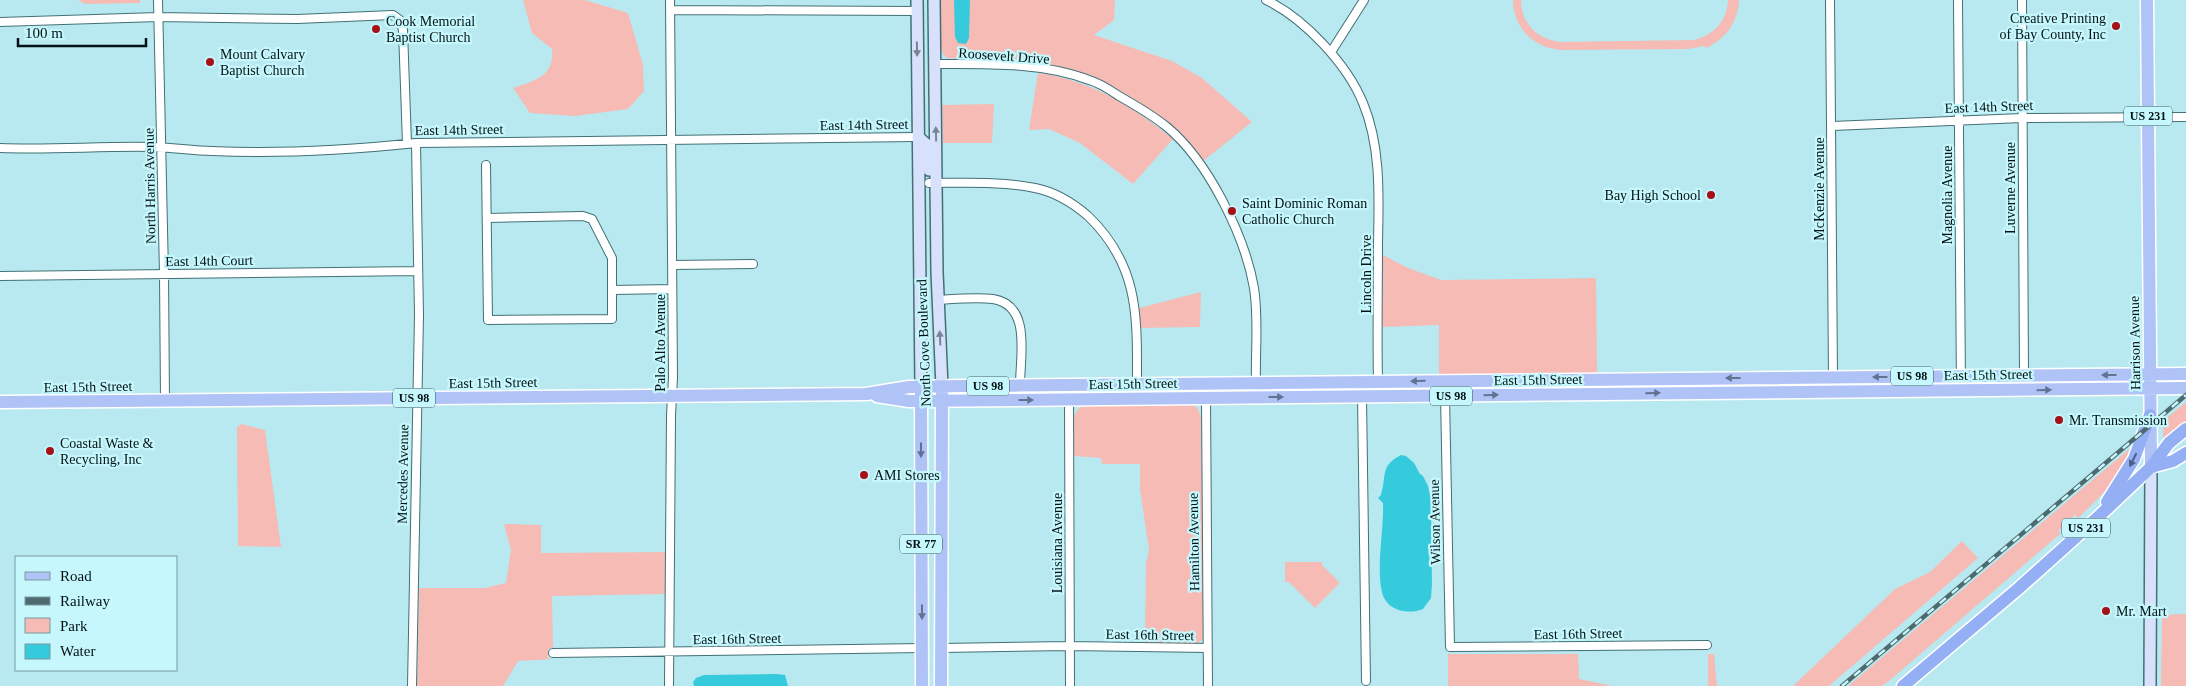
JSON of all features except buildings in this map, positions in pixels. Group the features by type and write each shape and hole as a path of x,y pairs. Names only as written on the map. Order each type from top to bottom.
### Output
{"highway":[{"path":"2096,519 2130,465 2150,415"},
{"path":"2151,467 2169,443 2186,429"},
{"path":"2151,467 2173,461 2186,453"},
{"name":"US 231","path":"1903,686 2019,588 2151,467"}],"main road":[{"path":"933,183 934,0"},
{"name":"Harrison Avenue","path":"2147,0 2151,467 2150,686"},
{"name":"North Cove Boulevard","path":"917,6 922,686"},
{"path":"918,137 925,143 927,149 933,183"},
{"name":"North Cove Boulevard","path":"933,183 936,208 942,387 941,686"},
{"name":"East 15th Street","path":"0,402 866,394 921,387 1020,385 2150,374"},
{"name":"US 98","path":"2150,374 2186,374"},
{"path":"2024,375 2024,390"},
{"path":"1833,377 1834,392"},
{"path":"1710,378 1710,393"},
{"path":"1607,380 1607,394"},
{"path":"1445,381 1445,396"},
{"path":"1515,381 1515,395"},
{"path":"1362,382 1362,397"},
{"path":"1378,382 1378,396"},
{"path":"1256,383 1256,398"},
{"path":"1137,384 1137,399"},
{"path":"1205,384 1206,398"},
{"path":"1069,385 1069,399"},
{"name":"East 15th Street","path":"866,394 909,401 921,401 2150,388"},
{"name":"US 98","path":"2150,388 2186,388"}],"street":[{"name":"North Harris Avenue","path":"158,0 165,401"},
{"name":"Palo Alto Avenue","path":"669,686 672,396 670,0"},
{"name":"Lincoln Drive","path":"1266,0 1305,27 1331,52 1364,103 1376,154 1378,203 1378,382"},
{"path":"1331,52 1364,0"},
{"name":"McKenzie Avenue","path":"1830,0 1833,377"},
{"name":"Magnolia Avenue","path":"1958,0 1960,390"},
{"name":"Luverne Avenue","path":"2022,0 2024,375"},
{"path":"670,10 917,6"},
{"path":"0,22 158,18 297,19 393,15 400,20 403,30 407,144"},
{"name":"Roosevelt Drive","path":"935,64 1021,67 1072,75 1105,87 1167,127 1191,153 1209,178 1230,215 1240,242 1253,286 1256,304 1256,383"},
{"name":"East 14th Street","path":"1832,126 2022,118 2186,117"},
{"name":"East 14th Street","path":"0,148 40,150 108,146 242,152 359,149 416,143 918,137"},
{"name":"Mercedes Avenue","path":"412,686 418,271 416,143"},
{"path":"486,164 488,320 612,319 612,258 592,219 583,216 487,218"},
{"path":"933,183 1013,185 1037,188 1065,200 1093,221 1114,247 1125,269 1132,291 1136,312 1137,384"},
{"path":"672,265 753,264"},
{"name":"East 14th Court","path":"0,276 418,271"},
{"path":"612,290 672,290"},
{"path":"938,300 991,299 1003,302 1012,308 1019,318 1020,385"},
{"name":"Wilson Avenue","path":"1445,396 1450,648"},
{"path":"1362,397 1366,681"},
{"name":"Hamilton Avenue","path":"1206,398 1208,686"},
{"name":"Louisiana Avenue","path":"1069,399 1070,686"},
{"name":"East 16th Street","path":"1450,648 1707,645"},
{"name":"East 16th Street","path":"942,648 1070,646 1208,648"},
{"name":"East 16th Street","path":"553,653 669,653 922,648"}],"green space":[{"path":"78,0 140,0 140,3 85,4"},
{"path":"523,0 585,0 628,13 643,65 644,91 628,109 575,116 530,113 513,88 535,80 547,71 552,58 552,49 532,33"},
{"path":"941,0 1115,0 1114,20 1094,35 1172,61 1202,78 1252,122 1203,161 1169,123 1134,99 1091,75 1038,63 947,58 941,48"},
{"path":"1513,0 1521,0 1524,16 1532,29 1545,38 1561,42 1694,40 1708,35 1718,26 1725,14 1728,0 1739,0 1736,16 1730,29 1719,40 1706,48 1704,46 1688,49 1561,50 1542,45 1527,35 1517,19"},
{"path":"1038,73 1076,82 1110,96 1126,105 1173,139 1133,184 1080,143 1049,129 1029,130"},
{"path":"994,104 992,143 943,143 942,105"},
{"path":"1383,255 1408,268 1441,280 1596,278 1597,374 1439,375 1439,325 1382,327"},
{"path":"1201,292 1200,327 1140,328 1139,308"},
{"path":"2186,402 2186,422 2163,440 2163,421"},
{"path":"1188,404 1197,407 1201,417 1204,636 1201,641 1195,644 1145,644 1146,564 1149,550 1140,489 1140,464 1102,464 1101,458 1074,456 1073,420 1079,408 1085,405"},
{"path":"242,424 265,430 281,547 238,546 237,427"},
{"path":"2134,445 2118,475 2087,510 2078,518 2075,515 2059,530 2060,534 1889,681 1882,686 1848,686"},
{"path":"504,524 541,525 541,553 667,552 665,594 552,596 553,648 548,649 548,658 553,659 518,661 503,686 417,686 419,588 485,588 506,583 511,550"},
{"path":"1962,541 1978,558 1829,686 1793,686 1895,589 1930,572"},
{"path":"1285,562 1322,562 1322,565 1340,583 1315,608 1289,582 1285,582"},
{"path":"2186,614 2186,686 2161,686 2162,615"},
{"path":"1448,654 1578,654 1579,679 1612,686 1448,686"},
{"path":"1708,654 1714,654 1717,686 1708,686"}],"water":[{"path":"954,0 970,0 969,38 966,44 958,43 955,37"},
{"path":"1401,455 1406,456 1414,463 1423,476 1428,486 1431,500 1431,598 1423,609 1411,612 1399,610 1388,604 1384,598 1380,582 1383,503 1378,498 1381,495 1387,467 1394,459"},
{"path":"704,675 785,675 788,686 694,686 693,682 696,678"}],"railway":[{"path":"1842,686 2186,395"}],"place":[{"name":"Creative Printing of Bay County, Inc","path":"2116,26"},
{"name":"Cook Memorial Baptist Church","path":"376,29"},
{"name":"Mount Calvary Baptist Church","path":"210,62"},
{"name":"Bay High School","path":"1711,195"},
{"name":"Saint Dominic Roman Catholic Church","path":"1232,211"},
{"name":"Mr. Transmission","path":"2059,420"},
{"name":"Coastal Waste & Recycling, Inc","path":"50,451"},
{"name":"AMI Stores","path":"864,475"},
{"name":"Mr. Mart","path":"2106,611"}]}
